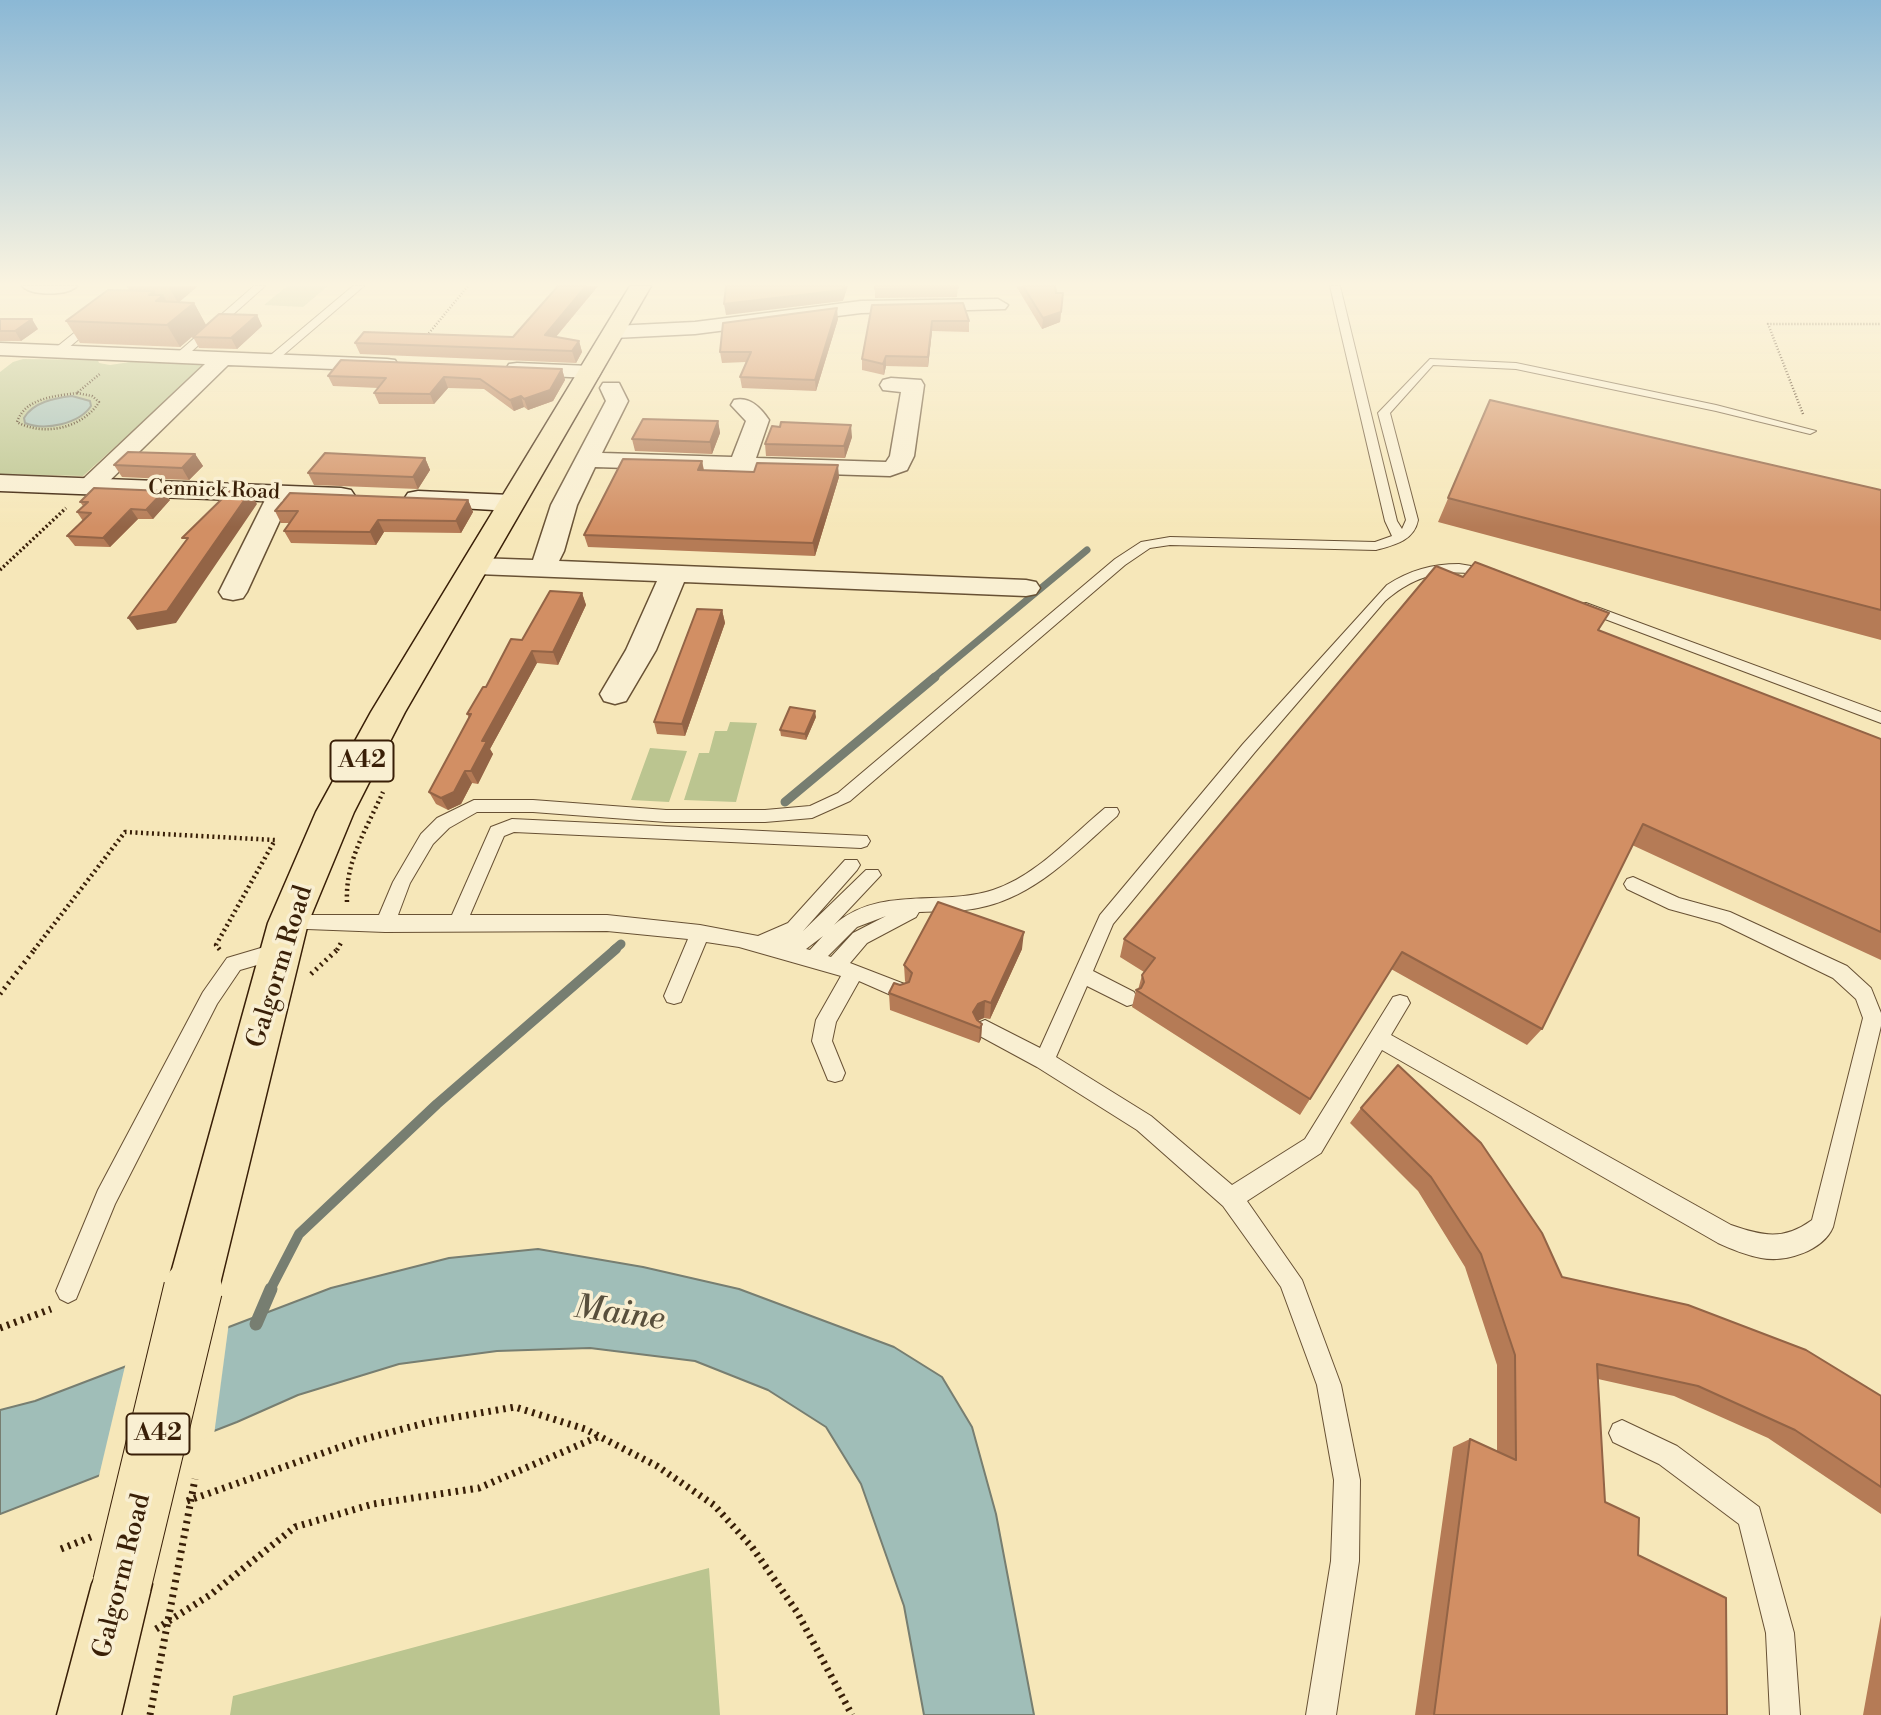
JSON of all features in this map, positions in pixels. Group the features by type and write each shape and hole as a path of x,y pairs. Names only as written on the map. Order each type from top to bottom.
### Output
{"main road":[{"name":"Galgorm Road","path":"95,1689 110,1559 194,1284 285,936 335,812 388,712 477,566 511,503 601,380 605,366"}],"street":[{"path":"90,486 215,366"},
{"path":"496,369 601,380 617,401 564,505 551,551 541,569"},
{"path":"589,460 886,470 894,468 902,456 912,385 891,385"},
{"path":"741,465 758,420 742,405"},
{"name":"Cennick Road","path":"0,483 363,497"},
{"path":"233,592 280,494"},
{"path":"391,498 511,503"},
{"path":"477,566 790,581 1026,588"},
{"path":"614,694 641,650 673,575"}],"lane":[{"path":"1354,366 1391,522 1400,538"},
{"path":"385,923 402,882 427,839 443,823 474,806 533,806 666,816 765,816 812,812 844,797 1120,562 1146,545 1170,541 1376,546 1400,538 1411,529 1412,520 1384,413 1426,366"},
{"path":"1516,366 1810,431"},
{"path":"1044,1061 1106,919 1249,748 1395,583 1417,572 1452,568 1482,571 1503,577"},
{"path":"1574,603 1881,718"},
{"path":"835,1073 822,1041 826,1020 860,938 878,926 907,913 994,897 1022,885 1111,812"},
{"path":"458,924 497,832 512,825 861,841"},
{"path":"758,944 795,928 851,865"},
{"path":"787,951 811,936 872,875"},
{"path":"1379,1038 1726,1235 1763,1247 1800,1243 1822,1227 1873,1018 1864,994 1840,972 1736,923 1675,904 1633,884"},
{"path":"814,959 838,932 858,918 901,905 941,906"},
{"path":"68,1291 106,1198 210,999 234,964 285,936 350,923 607,923 700,933 758,944 845,969 900,991"},
{"path":"674,996 700,933"},
{"path":"1081,974 1127,999"},
{"path":"1231,1198 1313,1146 1400,1003"},
{"path":"985,1029 1044,1061 1144,1123 1231,1198 1290,1280 1329,1385 1347,1479 1345,1562 1321,1715"},
{"path":"1622,1433 1668,1455 1750,1516 1780,1633 1785,1715"}],"path":[{"path":"1784,366 1810,431"},
{"path":"77,393 89,394 99,402 97,409 89,415 62,426 32,429 17,422 23,410 48,398 77,393"},
{"path":"0,570 90,486"},
{"path":"307,978 337,951 350,923 345,888 348,872 384,791"},
{"path":"0,995 125,832 275,840 216,945 234,964"},
{"path":"0,1328 56,1307 68,1291"},
{"path":"173,1506 357,1441 433,1421 515,1407 600,1436 657,1466 714,1505 752,1547 797,1612 852,1715"},
{"path":"95,1689 295,1527 373,1504 479,1488 600,1436"},
{"path":"150,1715 197,1468"},
{"path":"61,1549 110,1559"}],"green space":[{"path":"8,366 204,366 83,476 0,474 0,372"},
{"path":"730,722 757,723 736,802 684,800 699,753 709,753 715,731 727,731"},
{"path":"650,748 687,751 669,802 631,800"},
{"path":"709,1568 720,1715 230,1715 233,1696"}],"water":[{"path":"72,396 90,401 91,406 78,417 61,424 42,426 25,423 24,418 33,408"},
{"name":"Maine","path":"538,1249 643,1267 739,1289 894,1347 942,1377 972,1427 996,1514 1034,1715 924,1715 904,1606 861,1484 826,1427 768,1390 695,1361 590,1348 497,1351 399,1364 298,1395 237,1422 0,1514 0,1410 35,1401 331,1288 449,1258"}],"pier":[{"path":"229,1322 214,1435 98,1480 126,1362"}],"building":[{"path":"336,366 562,369 550,390 524,399 521,396 510,400 480,379 444,377 430,394 374,393 386,378 328,376"},
{"path":"745,366 819,366 815,380 740,377"},
{"path":"1490,400 1881,490 1881,610 1448,498"},
{"path":"643,419 718,421 710,442 632,439"},
{"path":"781,422 851,425 844,446 765,444 772,426 780,427"},
{"path":"128,452 195,454 182,468 114,465"},
{"path":"325,453 425,458 413,477 308,473"},
{"path":"623,459 702,461 698,470 754,472 757,463 838,465 813,543 584,535"},
{"path":"94,488 164,491 146,510 131,509 103,538 67,536 91,513 77,512 88,502 80,502"},
{"path":"230,491 250,492 167,611 128,618 188,538 182,538"},
{"path":"290,493 468,500 456,521 378,520 370,532 284,531 298,511 275,511"},
{"path":"1475,562 1609,613 1598,630 1881,739 1881,932 1643,824 1542,1029 1402,952 1310,1099 1136,990 1141,988 1144,982 1142,975 1155,958 1124,939 1436,566 1463,577"},
{"path":"550,591 582,593 553,652 532,651 482,741 487,741 471,771 465,771 454,792 441,798 429,792 471,714 467,714 483,687 486,687 511,639 522,640"},
{"path":"697,609 722,610 682,724 654,722"},
{"path":"790,707 815,711 805,734 780,730"},
{"path":"938,902 1024,932 991,1003 985,1001 978,1004 973,1012 982,1024 980,1028 889,993 894,983 900,985 909,982 912,973 904,965"},
{"path":"1398,1065 1481,1143 1542,1233 1562,1277 1688,1305 1806,1350 1881,1396 1881,1487 1795,1430 1698,1386 1597,1364 1605,1502 1639,1518 1638,1555 1726,1598 1727,1715 1434,1715 1470,1439 1516,1460 1515,1355 1481,1254 1431,1177 1361,1108"}],"waterway":[{"path":"933,678 1087,550"},
{"path":"785,802 935,677"},
{"path":"614,950 621,944"},
{"path":"270,1290 299,1234 437,1104 616,949"},
{"path":"256,1324 271,1289"}]}
